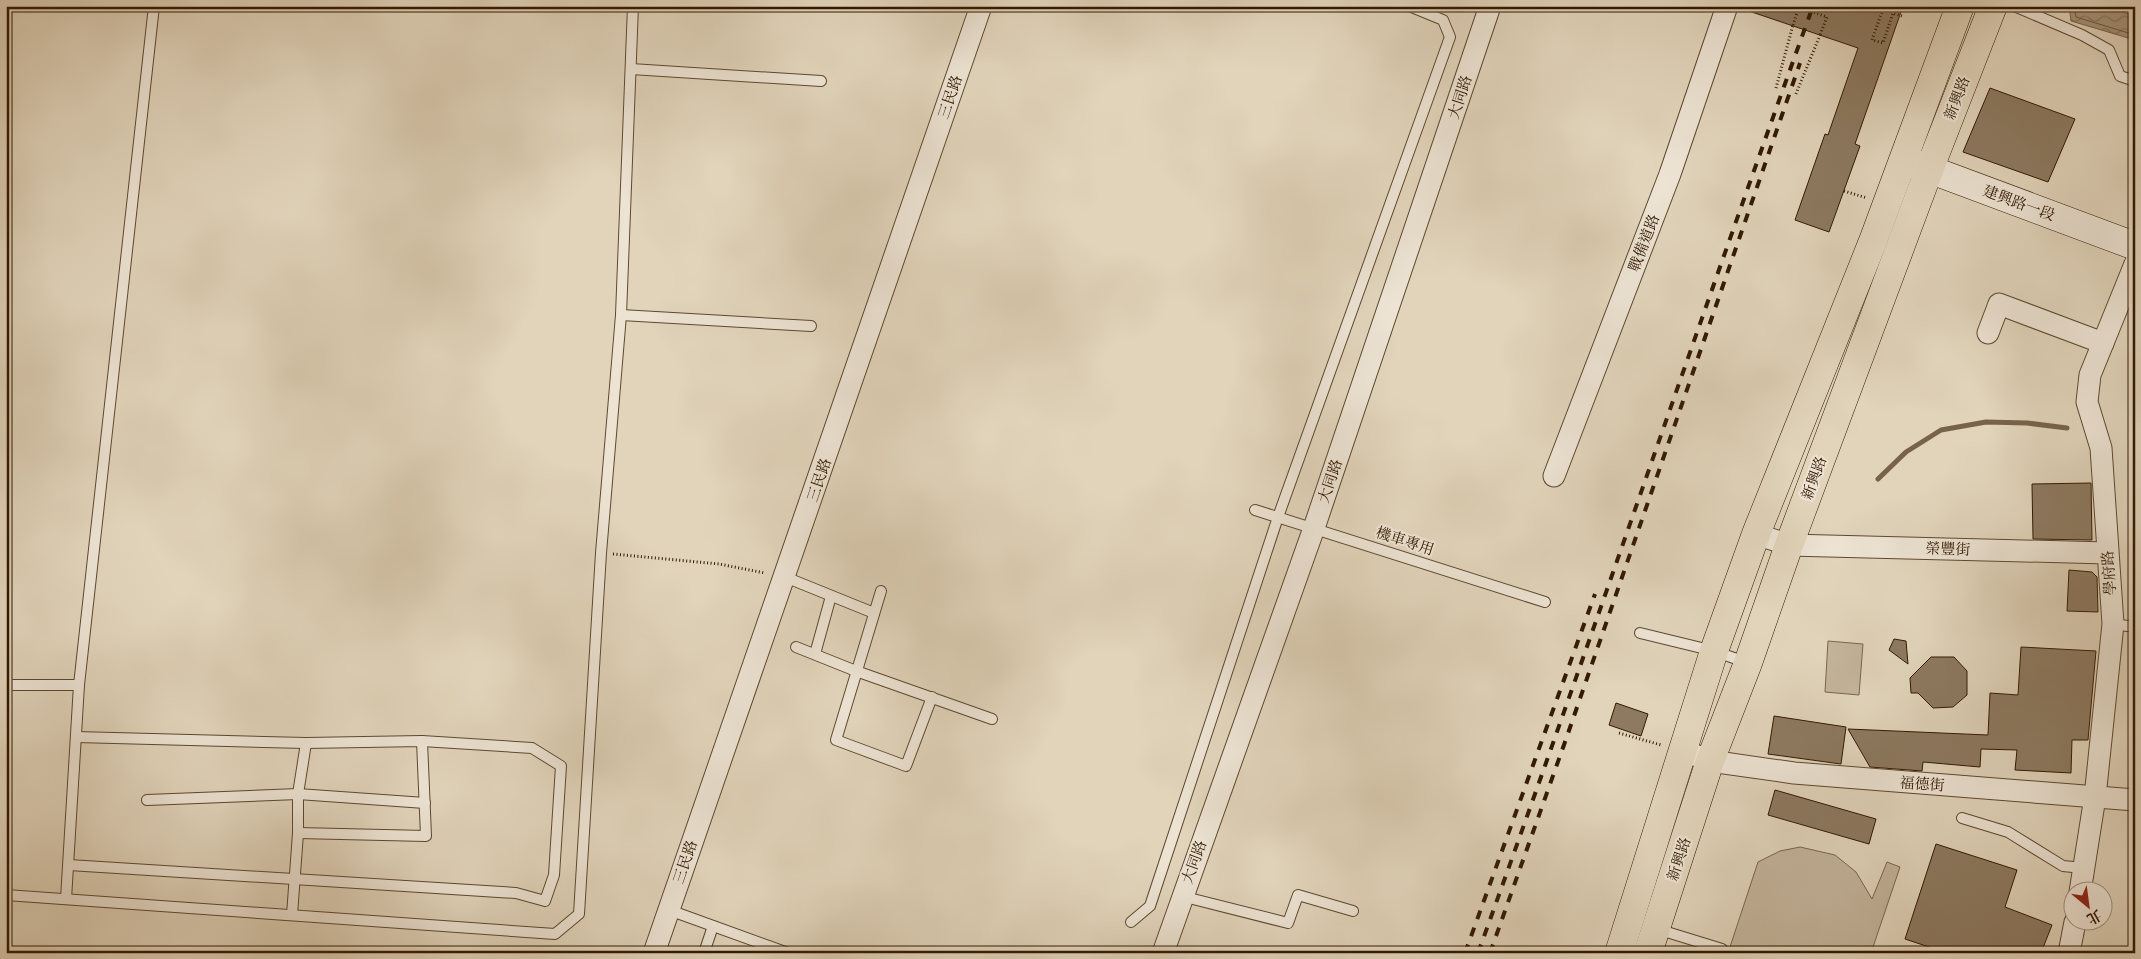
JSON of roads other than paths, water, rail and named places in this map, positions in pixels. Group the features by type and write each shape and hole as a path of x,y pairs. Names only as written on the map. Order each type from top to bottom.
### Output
{"main road":[{"name":"新興路","path":"1644,930 1684,751 1714,651 1756,534 1873,241 1960,6"},
{"name":"新興路","path":"1619,953 1644,930 1748,663 1789,545 1929,170 1993,6"}],"street":[{"name":"三民路","path":"654,953 981,6"},
{"name":"大同路","path":"1163,953 1314,528 1490,6"},
{"name":"戰備道路","path":"1554,476 1670,174 1727,6"},
{"name":"建興路一段","path":"1903,160 2135,246"},
{"name":"學府路","path":"2081,882 2095,797 2113,624 2101,448 2087,402 2090,375 2135,264"},
{"path":"1988,333 1999,304 2103,343"},
{"name":"榮豐街","path":"1756,534 1789,545 2107,553"},
{"name":"福德街","path":"1684,751 1710,761 1794,774 2135,800"},
{"path":"2070,953 2073,932"}],"lane":[{"path":"66,899 79,685 154,6"},
{"path":"6,895 555,934 579,914 601,553 621,315 633,6"},
{"path":"1131,922 1150,906 1278,517 1450,37 1443,20 1409,6"},
{"path":"2014,6 2082,35 2110,50 2120,76 2135,82"},
{"path":"631,69 821,81"},
{"path":"621,315 812,326"},
{"name":"機車專用","path":"1255,510 1545,602"},
{"path":"785,577 874,614"},
{"path":"882,592 856,670 836,740 906,766 932,697"},
{"path":"816,654 831,596"},
{"path":"2113,624 2135,628"},
{"path":"1640,633 1714,651 1748,663"},
{"path":"796,647 992,718"},
{"path":"6,685 79,685"},
{"path":"69,865 516,893 545,901 554,876 561,766 532,748 422,742 306,743 76,738"},
{"path":"298,833 426,836 422,742"},
{"path":"292,915 298,833 298,794 306,743"},
{"path":"147,800 298,794 424,803"},
{"path":"1962,818 2008,832 2063,866 2083,868"},
{"path":"1182,896 1288,923 1298,895 1353,911"},
{"path":"669,910 788,953"},
{"path":"704,953 713,926"},
{"path":"1644,930 1722,949"}],"water":[{"path":"2069,6 2102,6 2135,16 2135,40 2071,21"}],"waterway":[{"path":"1878,479 1906,452 1941,430 1986,422 2027,423 2067,428"}],"railway":[{"path":"1478,953 1813,6"},
{"path":"1490,953 1800,63"},
{"path":"1465,953 1595,594"}]}
